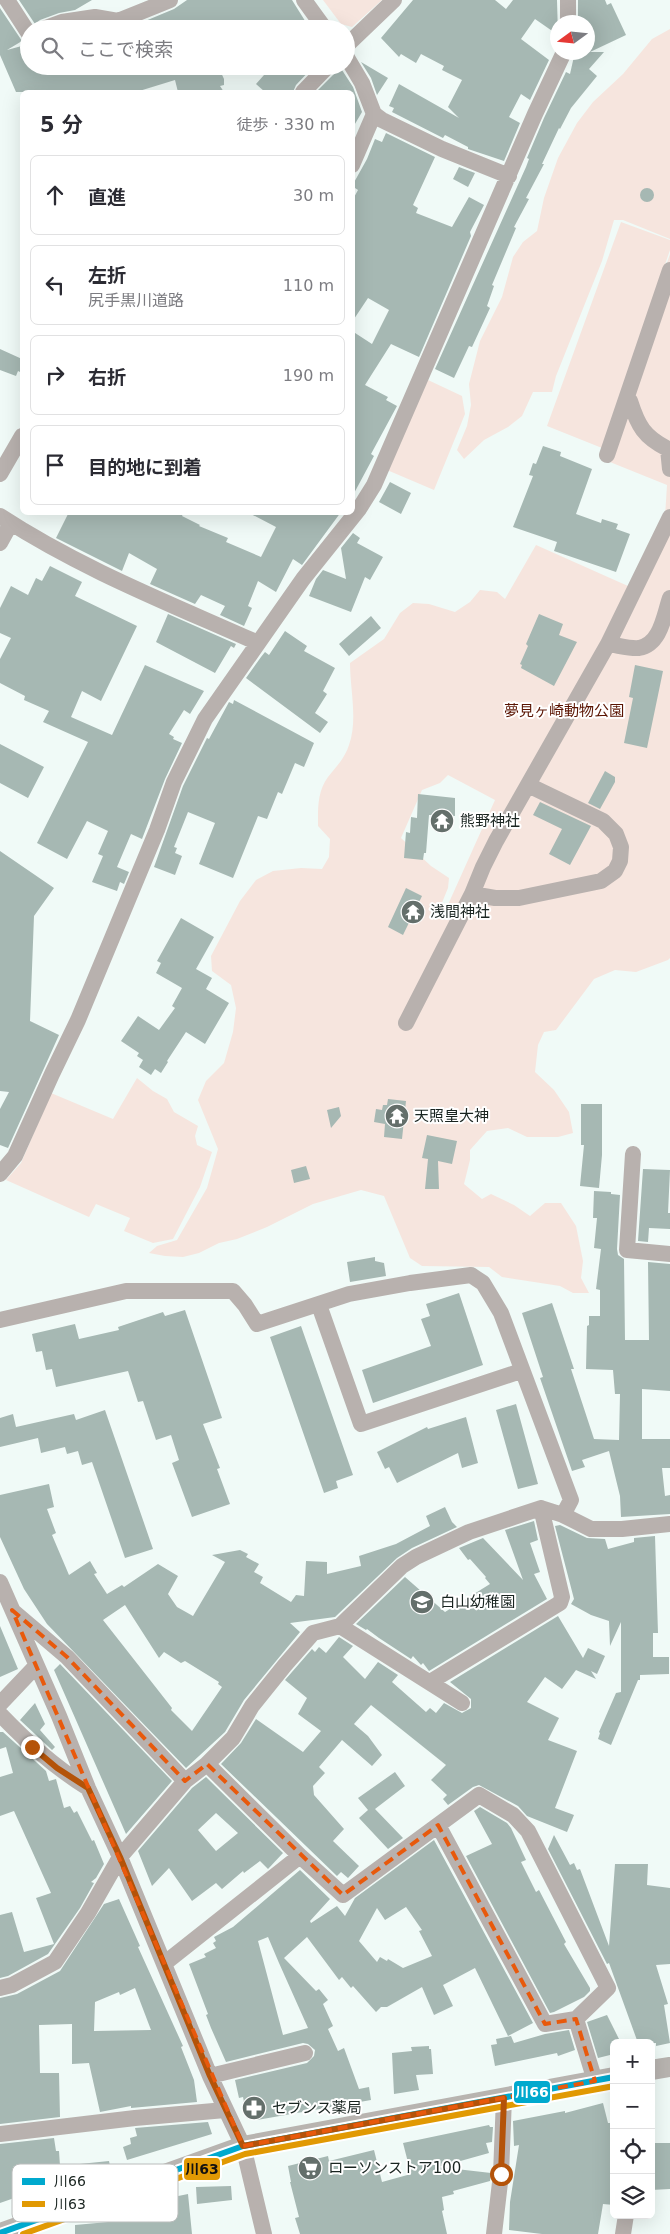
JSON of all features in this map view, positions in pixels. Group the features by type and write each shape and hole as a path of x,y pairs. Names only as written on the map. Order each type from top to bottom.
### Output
{"main road":[{"path":"655,2069 670,2067"},
{"path":"178,2169 243,2146 604,2079"},
{"path":"0,2233 31,2222"}],"street":[{"path":"7,0 20,20"},
{"path":"120,20 170,0"},
{"path":"304,0 318,20"},
{"path":"355,37 394,0"},
{"path":"568,0 568,15"},
{"path":"76,20 96,17 112,20"},
{"path":"0,1174 16,1156 78,1020 158,830 174,782 205,719 303,579 360,509 374,485 560,60"},
{"path":"355,71 362,83 374,114 382,120 442,149 509,176"},
{"path":"305,90 319,75"},
{"path":"355,157 374,114"},
{"path":"607,456 670,270"},
{"path":"627,398 630,401 640,428 655,442 668,450 670,469"},
{"path":"0,474 20,439"},
{"path":"406,1023 472,894 483,867 608,644 670,517"},
{"path":"0,542 5,519 44,544 99,572 258,643"},
{"path":"608,644 638,648 650,644 659,631 670,598"},
{"path":"472,894 495,898 519,898 601,881 615,871 620,861 621,848 616,834 610,826 528,786"},
{"path":"633,1154 628,1250 670,1254"},
{"path":"0,1320 126,1291 233,1291 245,1304 257,1324 358,1293 410,1283 471,1275 483,1283 501,1313 521,1371 571,1500 563,1515"},
{"path":"319,1305 361,1424 521,1371"},
{"path":"430,1682 560,1603 562,1597 541,1508"},
{"path":"0,1988 12,1985 55,1962 88,1913 120,1857 185,1781 207,1764 233,1738 252,1706 313,1633 340,1626 402,1566 416,1557 470,1532 541,1508 563,1515 592,1529 622,1529 670,1524"},
{"path":"0,1582 88,1788 120,1857 210,2076 243,2146 264,2234"},
{"path":"12,1610 68,1657 185,1781"},
{"path":"340,1626 462,1703"},
{"path":"0,1704 36,1666"},
{"path":"0,1714 50,1763 88,1788"},
{"path":"207,1764 300,1856 343,1895 438,1825 479,1795 513,1815 528,1831 608,1988 576,2019 545,2024 438,1825"},
{"path":"165,1963 300,1856"},
{"path":"576,2019 604,2079"},
{"path":"210,2076 305,2053"},
{"path":"494,2234 501,2174 504,2098"},
{"path":"0,2134 135,2118 226,2110"},
{"path":"623,2234 625,2219"}],"highlighted area":[{"path":"12,1610 67,1657 185,1781 207,1764 343,1895 438,1825 545,2024 576,2019 595,2081 243,2146"}],"green space":[{"path":"323,0 382,0 355,24 355,20 338,20"},
{"path":"670,29 670,239 623,220 614,220 602,261 556,376 552,392 533,392 522,416 508,427 484,440 464,459 457,450 467,426 471,405 469,384 480,341 502,297 513,257 523,242 537,231 544,198 558,158 577,123 593,102 623,74 652,39"},
{"path":"621,222 670,240 670,250 602,448 547,426"},
{"name":"夢見ヶ崎動物公園","path":"670,254 670,958 636,972 615,970 594,979 556,1030 544,1032 538,1045 535,1072 554,1090 569,1112 573,1133 558,1137 527,1137 508,1128 487,1131 470,1150 470,1160 464,1184 482,1199 491,1194 514,1205 530,1216 545,1203 561,1203 576,1226 583,1261 581,1278 589,1293 573,1293 560,1286 502,1277 489,1267 422,1266 410,1258 384,1196 361,1190 313,1204 267,1227 237,1239 219,1243 199,1253 183,1257 149,1253 157,1246 177,1240 207,1188 218,1149 198,1100 206,1081 224,1063 233,1032 236,1008 231,985 212,971 211,956 240,901 256,880 273,871 301,868 322,869 329,857 330,839 318,826 319,801 324,783 345,754 352,735 353,715 350,663 384,639 400,613 413,603 429,604 455,612 470,602 480,590 497,592 505,599 536,545 628,586 665,517 667,485 600,458","holes":["448,775 495,800 442,918 439,910 448,888 449,878 431,866 401,838 422,790 440,783"]},
{"path":"428,380 462,396 465,414 434,490 387,470"},
{"path":"137,1078 167,1099 174,1112 198,1126 195,1136 197,1145 212,1152 200,1187 173,1239 153,1243 124,1231 130,1218 96,1204 89,1217 6,1180 21,1163 51,1093 113,1119"}],"building":[{"path":"19,0 92,0 75,10 59,13 40,20 32,20"},
{"path":"187,0 292,0 304,20 148,20 174,9"},
{"path":"413,0 495,0 506,9 513,0 557,0 557,15 550,15 550,29 535,19 521,39 549,60 530,100 521,94 509,117 520,123 504,161 468,149 468,147 445,135 443,138 392,112 394,108 389,106 399,84 459,118 448,107 462,80 442,70 444,66 421,54 416,63 401,54 399,57 381,38"},
{"path":"578,0 605,0 607,5 611,3 626,35 595,50 595,15 578,15"},
{"path":"0,8 20,38 20,42 7,50 20,46 20,75 222,75 224,85 220,86 223,90 178,90 175,80 142,90 20,90 20,92 16,92 0,55"},
{"path":"595,52 604,52 589,69 597,76 571,108 559,128 542,164 544,164 526,198 529,199 514,227 516,228 492,285 494,286 487,306 490,308 472,347 469,346 454,378 435,369 526,167 529,159 527,158 544,118 566,72 570,74 573,60 595,60"},
{"path":"361,62 388,78 377,95 371,78"},
{"path":"264,75 305,75 294,90 263,90 256,84"},
{"path":"333,75 345,75 354,90 318,90"},
{"path":"355,93 362,112 355,124"},
{"path":"386,133 435,157 413,205 418,208 416,213 452,227 469,197 484,205 470,232 471,236 419,357 391,344 365,385 388,397 386,400 397,406 371,454 374,456 355,491 355,333 372,344 389,310 368,298 355,318 355,196 358,190 355,188 355,181 375,139 382,142"},
{"path":"459,167 475,173 468,187 453,179"},
{"path":"647,188 652,190 654,195 652,200 647,202 642,200 640,195 642,190"},
{"path":"0,349 20,358 20,372 18,371 16,376 0,370"},
{"path":"543,446 561,452 560,456 592,469 576,514 601,523 602,519 618,524 616,529 630,534 616,572 554,551 557,542 513,527 533,476 529,475 533,463 536,464"},
{"path":"390,482 411,493 401,514 379,502"},
{"path":"68,515 182,515 199,526 228,538 226,542 261,557 276,527 253,515 339,515 302,565 293,559 276,592 258,581 248,606 252,608 244,626 220,615 225,606 201,595 195,604 150,584 157,569 129,553 122,571 56,538"},
{"path":"353,533 360,538 357,543 383,557 370,580 365,577 351,612 309,596 316,579 323,570 346,579 341,548"},
{"path":"50,566 82,582 75,596 137,626 101,701 82,691 71,717 112,735 145,665 204,691 190,714 184,710 169,734 174,737 173,739 182,743 165,779 142,839 131,834 117,867 129,872 124,884 120,882 117,891 92,882 103,856 98,854 108,831 87,821 67,859 37,843 88,742 43,722 49,711 24,700 25,696 0,683 0,659 11,638 0,633 0,608 11,586 28,595 36,578 42,581"},
{"path":"168,614 236,644 234,648 231,646 215,673 156,642"},
{"path":"539,614 563,624 559,635 577,642 554,686 521,668 522,665 520,664"},
{"path":"371,616 381,628 349,656 339,644"},
{"path":"285,631 307,646 304,651 335,668 323,691 327,694 315,713 328,722 320,733 246,678 265,652 269,655"},
{"path":"635,665 663,671 647,748 624,743 633,698 629,697"},
{"path":"234,700 314,743 304,767 295,763 282,794 278,792 267,819 258,816 233,878 199,864 215,823 188,812 174,847 177,848 175,853 182,856 175,875 154,867 183,786 207,738 209,739 229,702 233,704"},
{"path":"0,744 44,767 28,798 0,783"},
{"path":"605,771 615,777 615,782 600,809 588,803"},
{"path":"418,794 455,798 455,816 429,815 426,853 424,853 423,860 404,858 406,832 410,833 411,817 417,818"},
{"path":"540,802 591,826 570,865 549,854 562,829 533,815"},
{"path":"0,851 54,888 34,916 30,1021 59,1035 8,1148 0,1145 0,1109 9,1092 0,1091"},
{"path":"406,888 422,896 403,935 388,927"},
{"path":"181,918 214,937 196,969 212,978 206,989 229,1003 205,1044 186,1032 161,1073 155,1069 151,1075 139,1067 143,1060 137,1056 139,1053 121,1041 138,1016 159,1030 175,1008 172,1006 182,988 156,973 161,963 157,961"},
{"path":"388,1099 406,1101 402,1139 384,1137 385,1124 374,1122 376,1109 382,1110 383,1105 387,1105"},
{"path":"581,1104 602,1104 602,1155 599,1188 580,1186 584,1145 581,1145"},
{"path":"339,1107 341,1116 331,1128 327,1110"},
{"path":"427,1135 457,1141 452,1164 438,1161 439,1189 425,1189 428,1159 422,1158"},
{"path":"306,1166 310,1179 294,1183 291,1170"},
{"path":"643,1169 670,1170 668,1213 670,1213 670,1229 649,1228 648,1242 638,1241"},
{"path":"594,1191 611,1192 611,1194 620,1195 617,1249 618,1255 624,1259 625,1340 649,1340 648,1262 670,1264 670,1391 642,1389 642,1439 670,1439 670,1468 662,1468 665,1496 670,1495 670,1514 621,1517 620,1496 609,1451 582,1460 585,1467 572,1471 540,1378 543,1377 522,1313 552,1303 574,1369 571,1369 594,1439 619,1440 620,1394 615,1394 613,1370 586,1369 589,1316 600,1316 600,1290 596,1289 601,1249 594,1248 597,1218 593,1218"},
{"path":"375,1257 375,1261 384,1263 386,1276 350,1282 347,1262"},
{"path":"459,1293 483,1365 373,1403 362,1370 431,1346 421,1319 430,1316 426,1304"},
{"path":"185,1310 222,1418 203,1424 220,1468 217,1469 230,1504 192,1517 172,1463 179,1460 171,1435 156,1440 143,1401 138,1402 128,1371 56,1387 52,1369 46,1370 42,1351 36,1352 32,1334 75,1324 79,1339 119,1330 118,1327 163,1312 165,1316"},
{"path":"301,1326 353,1475 336,1481 338,1488 324,1493 270,1337"},
{"path":"516,1404 538,1484 518,1489 496,1410"},
{"path":"105,1410 153,1549 125,1558 92,1462 82,1465 78,1451 67,1454 65,1447 41,1453 38,1438 0,1447 0,1418 13,1414 16,1427 74,1414 76,1420"},
{"path":"466,1417 478,1463 462,1468 458,1453 397,1483 389,1467 385,1469 377,1452 427,1427 428,1429"},
{"path":"49,1484 54,1507 47,1509 56,1533 52,1535 69,1575 90,1561 97,1573 94,1574 107,1594 122,1585 124,1587 158,1564 178,1576 168,1594 177,1607 193,1616 225,1562 212,1555 240,1550 248,1554 246,1557 259,1564 254,1572 263,1577 260,1583 291,1602 296,1595 304,1596 306,1561 327,1562 327,1574 361,1566 359,1556 396,1544 430,1526 426,1516 445,1507 452,1522 457,1527 412,1548 397,1558 335,1617 290,1623 300,1632 244,1700 225,1732 186,1768 47,1624 24,1589 0,1537 0,1495","holes":["125,1605 159,1658 164,1652 181,1663 185,1661 219,1682 218,1684 222,1687 192,1731 171,1710 172,1708 103,1620"]},
{"path":"534,1521 538,1540 530,1543 540,1572 534,1574 547,1599 429,1671 423,1663 421,1665 413,1656 411,1659 367,1629 356,1624 405,1577 445,1612 490,1584 486,1577 470,1559 468,1560 459,1548 483,1538 523,1580 505,1530"},
{"path":"560,1525 587,1538 605,1539 608,1549 634,1542 634,1538 655,1536 658,1633 653,1633 653,1657 669,1657 669,1674 640,1675 640,1680 638,1680 611,1745 598,1739 599,1732 616,1693 621,1692 621,1622 610,1646 609,1621 591,1615 571,1604 574,1599 555,1526"},
{"path":"558,1616 583,1658 588,1648 605,1656 597,1674 591,1671 596,1679 576,1670 562,1689 545,1677 527,1702 559,1718 548,1740 577,1751 555,1808 574,1815 567,1832 527,1816 518,1806 479,1785 473,1787 448,1805 443,1799 447,1795 431,1780 446,1765 371,1705 354,1724 368,1736 382,1755 372,1766 342,1740 319,1767 325,1773 313,1786 314,1795 344,1829 333,1841 359,1866 348,1878 341,1872 337,1876 221,1764 241,1743 256,1719 303,1752 321,1731 298,1714 307,1698 285,1680 312,1649 315,1652 319,1647 326,1653 339,1637 353,1646 343,1657 365,1679 378,1662 398,1675 392,1682 426,1712 430,1708 436,1713 444,1703 462,1713 471,1708 471,1699 450,1682"},
{"path":"0,1626 18,1669 0,1677"},
{"path":"60,1664 172,1781 126,1834 54,1670"},
{"path":"35,1703 45,1724 40,1730 55,1747 52,1750 20,1720"},
{"path":"0,1732 3,1732 46,1771 49,1781 56,1779 64,1808 70,1806 74,1813 77,1811 92,1841 94,1840 104,1864 96,1878 91,1882 94,1883 80,1908 48,1954 8,1976 0,1978 0,1915 12,1912 24,1952 54,1944 36,1898 51,1893 14,1811 0,1816 0,1777 13,1773 6,1747 0,1749"},
{"path":"395,1772 405,1786 375,1809 403,1838 388,1849 359,1818 368,1810 358,1798"},
{"path":"206,1777 283,1853 268,1869 260,1861 244,1873 243,1871 222,1889 216,1883 192,1901 169,1868 152,1886 138,1851 192,1788","holes":["216,1813 238,1833 216,1851 198,1830"]},
{"path":"480,1807 507,1823 511,1828 526,1860 521,1862 536,1892 539,1890 566,1942 564,1944 590,1988 590,1991 584,1997 554,2012 550,2013 466,1856 492,1844 474,1811"},
{"path":"554,1835 570,1865 574,1863 577,1870 580,1869 609,1946 615,1864 648,1864 647,1885 670,1888 670,1964 656,1965 668,2004 664,2005 670,2043 656,2046 655,2039 637,2039 609,1963 607,1964 548,1849"},
{"path":"434,1840 533,2023 508,2036 475,1968 443,1985 453,2006 434,2015 422,1987 387,2007 381,2007 376,2012 353,1986 351,1988 342,1977 339,1980 307,1937 284,1958 316,1991 319,1989 328,2000 323,2004 333,2026 328,2029 338,2051 344,2048 359,2089 369,2087 371,2100 257,2120 246,2112 243,2097 239,2098 235,2080 307,2063 314,2056 315,2050 308,2044 303,2043 226,2062 206,2015 208,2014 189,1964 206,1957 204,1954 216,1948 213,1943 216,1941 214,1937 233,1927 300,1870 330,1899 310,1921 311,1923 337,1906 345,1916 355,1898","holes":["406,1907 422,1930 419,1931 432,1956 403,1968 388,1959 387,1961 380,1957 377,1962 359,1941 377,1908 385,1920","268,1937 279,1963 308,2028 283,2035 258,1941"]},
{"path":"119,1899 140,1946 138,1947 183,2046 181,2047 194,2080 197,2102 131,2108 131,2106 100,2112 89,2063 72,2064 72,2024 39,2025 40,2073 59,2073 60,2117 0,2124 0,1998 17,1994 60,1971 104,1904","holes":["135,1988 151,2030 94,2031 95,2002 119,1992 120,1995"]},
{"path":"607,2015 619,2039 610,2039 610,2055 598,2058 587,2022"},
{"path":"569,2030 575,2050 558,2056 557,2053 495,2066 491,2045 497,2044 496,2039 511,2036 514,2043 545,2034"},
{"path":"429,2046 429,2049 431,2049 433,2074 416,2075 419,2090 394,2094 392,2053 412,2051 411,2047"},
{"path":"603,2103 608,2123 610,2123 610,2205 603,2204 598,2234 542,2234 509,2230 510,2202 519,2145 514,2146 513,2121 565,2111 565,2113"},
{"path":"208,2122 212,2134 127,2160 123,2147 131,2144 130,2138 137,2136 135,2128"},
{"path":"489,2125 493,2127 492,2142 486,2143 489,2153 439,2167 491,2173 490,2181 453,2191 454,2194 442,2197 444,2210 442,2211 447,2234 300,2234 295,2218 299,2217 288,2166 328,2156 329,2161 374,2150 382,2182 411,2174 403,2143"},
{"path":"54,2138 56,2151 59,2151 60,2164 12,2164 12,2199 0,2203 0,2144"},
{"path":"655,2143 670,2143 670,2189 655,2190"},
{"path":"109,2161 110,2164 80,2164"},
{"path":"231,2186 232,2200 197,2204 196,2187"},
{"path":"188,2194 192,2234 75,2234 75,2225 108,2222 178,2222 178,2196"}],"transit line":[{"name":"川66","path":"178,2169 243,2146 610,2078"},
{"name":"川63","path":"178,2178 245,2154 610,2087"},
{"name":"川66","path":"0,2233 31,2222"},
{"name":"川63","path":"23,2234 56,2222"}],"place":[{"name":"熊野神社","path":"442,821"},
{"name":"浅間神社","path":"413,912"},
{"name":"天照皇大神","path":"397,1116"},
{"name":"白山幼稚園","path":"422,1602"},
{"name":"セブンス薬局","path":"254,2108"},
{"name":"ローソンストア100","path":"310,2168"}],"route":[{"path":"32,1747 57,1768 88,1788 120,1857 165,1963 210,2076 243,2146 504,2098 501,2174"}]}
